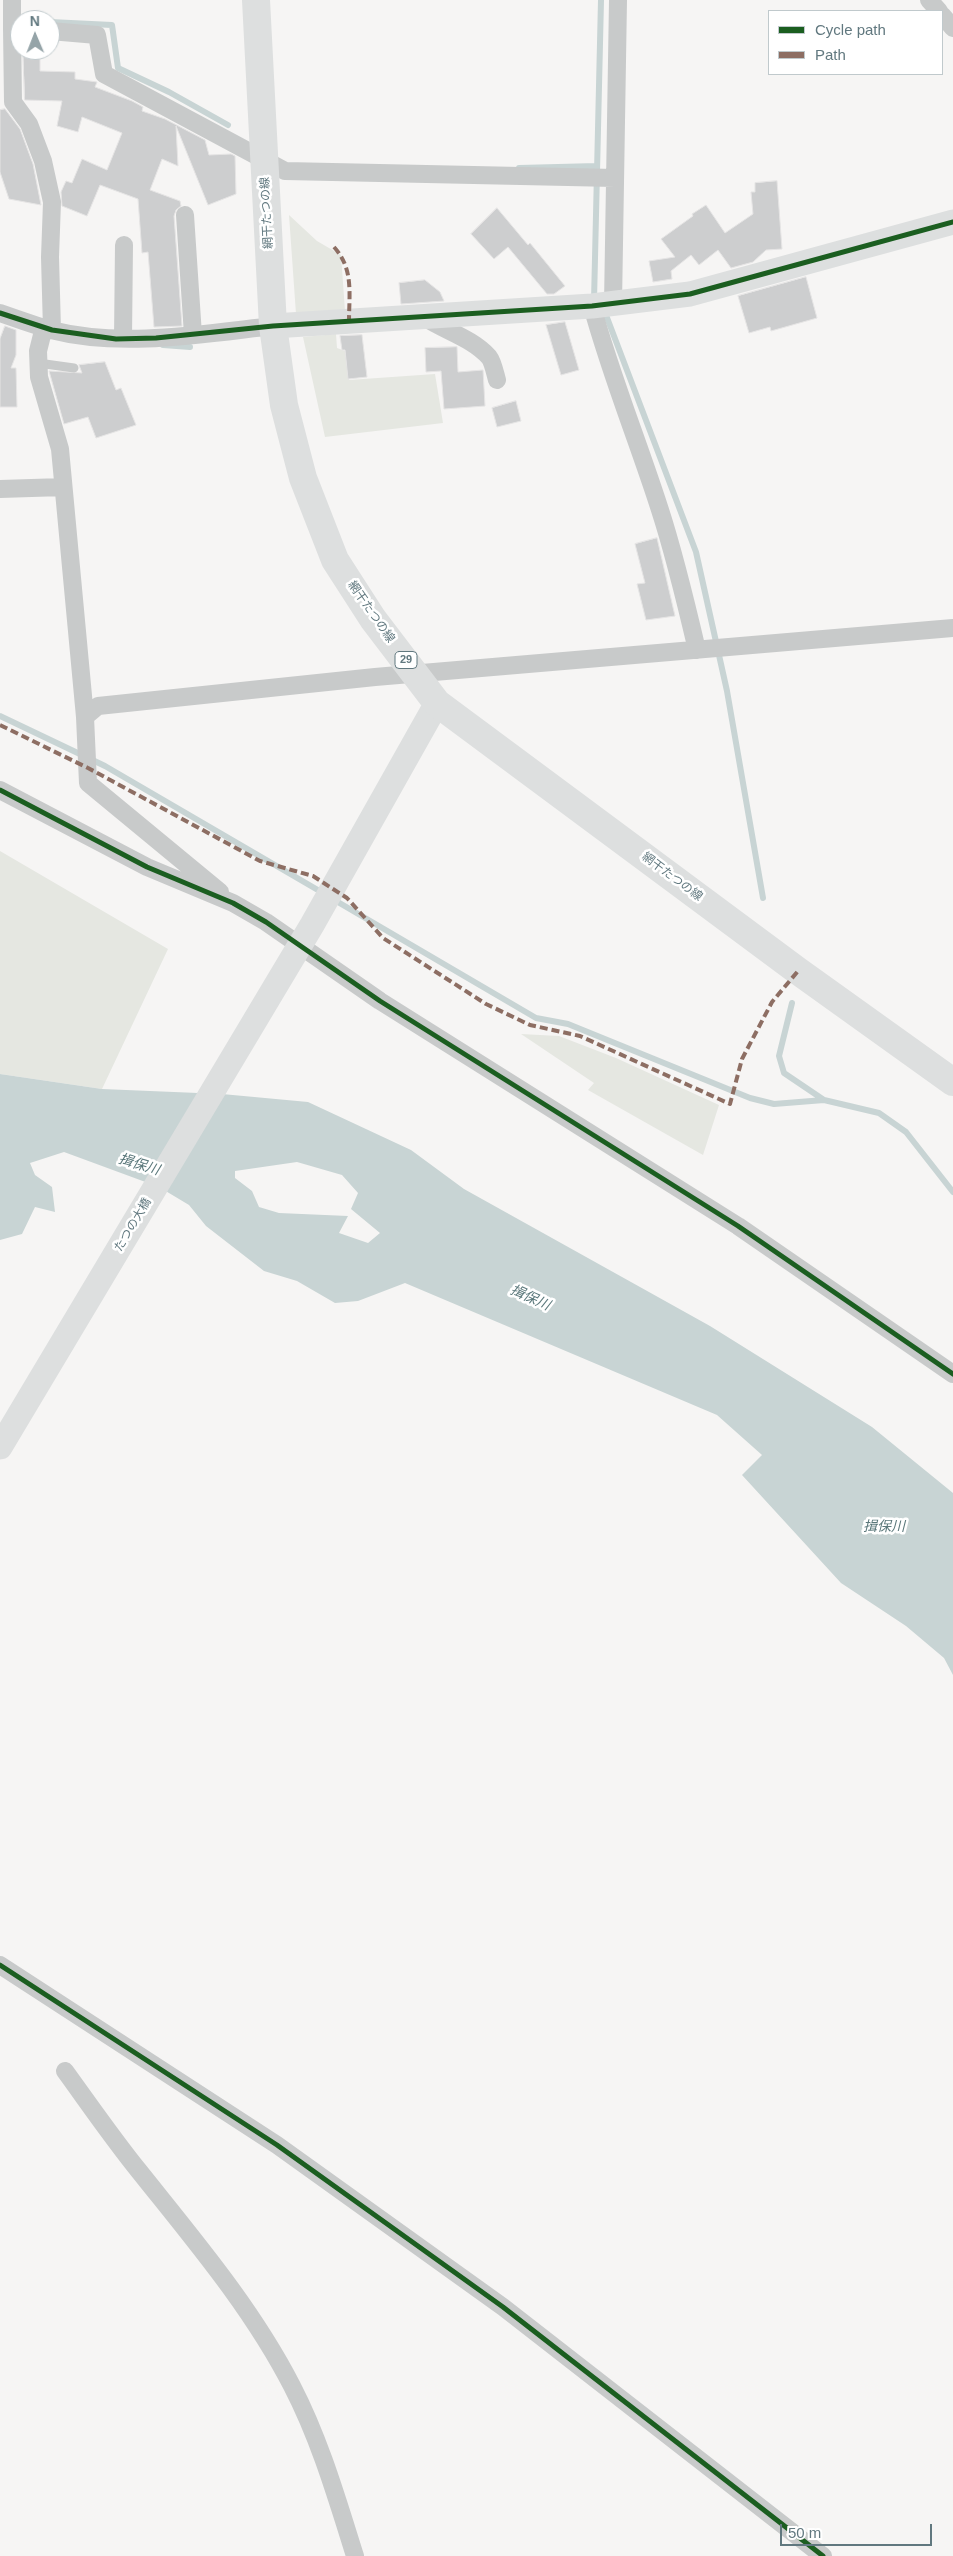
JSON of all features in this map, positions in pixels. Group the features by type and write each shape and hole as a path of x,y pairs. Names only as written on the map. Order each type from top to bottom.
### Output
{"main road":[{"name":"網干たつの線","path":"256,0 272,326 284,406 303,478 335,560 373,619 437,703 790,965 953,1082"}],"street":[{"path":"618,0 615,178 603,305 606,358 660,510 682,583 697,650"},
{"path":"929,0 937,10"},
{"path":"943,16 953,28"},
{"path":"60,32 97,35 104,74 285,171 615,178"},
{"path":"12,60 6,105 29,124 43,161 52,202 48,329 38,351 38,363 39,377 60,449 85,717 88,783 233,903 306,948 380,1001 738,1226 953,1374"},
{"path":"185,215 193,336"},
{"path":"0,313 48,329 123,338 193,336 272,326 603,305 690,294 953,222"},
{"path":"123,338 124,245"},
{"path":"424,317 440,328 467,340 490,358 497,380"},
{"path":"0,489 63,487"},
{"path":"85,717 98,706 416,674 953,628"},
{"name":"たつの大橋","path":"0,1447 312,925 437,703"},
{"path":"0,790 147,867 233,903"},
{"path":"0,1965 277,2145 503,2307 823,2556"},
{"path":"65,2071 130,2160 213,2263 257,2326 292,2386 320,2450 355,2556"}],"lane":[{"path":"38,363 74,368"}],"shaded area":[{"path":"289,215 317,241 341,255 345,311 296,314"},
{"path":"336,334 337,348 345,351 349,380 435,374 443,423 325,437 303,337"},
{"path":"0,851 168,949 102,1089 0,1074"},
{"path":"521,1034 559,1036 616,1058 719,1105 703,1155 588,1090 594,1083"}],"water":[{"name":"揖保川","path":"0,1074 102,1089 222,1094 308,1102 411,1150 464,1189 710,1326 872,1427 953,1493 953,1675 944,1658 906,1626 841,1583 742,1475 762,1455 717,1415 405,1283 358,1301 335,1303 297,1281 264,1271 206,1226 189,1205 159,1187 64,1152 30,1163 35,1175 52,1187 55,1212 35,1207 22,1234 0,1240","holes":["297,1162 342,1175 358,1193 351,1209 380,1233 368,1243 339,1233 348,1216 279,1213 259,1207 252,1191 235,1178 235,1171"]}],"building":[{"path":"23,60 40,60 40,71 75,72 75,79 97,82 95,87 132,101 143,107 142,111 165,119 205,140 209,155 231,154 235,156 236,194 208,205 176,126 178,166 162,159 150,190 180,201 181,206 176,210 174,216 182,326 154,327 148,252 142,253 138,199 100,185 87,216 62,206 61,192 66,181 72,183 82,159 107,170 122,133 82,117 78,132 57,126 62,101 25,100"},
{"path":"5,109 20,129 33,164 41,205 9,199 0,172 0,110"},
{"path":"777,181 782,249 766,250 753,262 731,268 718,250 699,265 691,255 671,271 672,279 653,282 649,261 675,257 661,239 706,205 725,233 753,214 751,192 755,192 755,183"},
{"path":"497,208 528,245 530,243 565,286 554,294 547,294 508,247 494,259 471,234"},
{"path":"806,277 817,318 771,331 770,327 749,333 738,296"},
{"path":"425,280 440,292 444,301 401,304 399,283"},
{"path":"565,322 579,370 561,375 546,325"},
{"path":"5,326 16,330 16,355 11,368 16,368 17,407 0,407 0,339"},
{"path":"362,335 367,377 348,379 345,350 342,350 340,336"},
{"path":"457,347 458,372 483,370 485,406 444,409 441,371 426,372 425,348"},
{"path":"105,362 116,390 121,388 136,425 96,438 88,417 64,424 49,371 82,373 79,365"},
{"path":"516,401 521,421 497,427 492,408"},
{"path":"657,538 675,616 646,620 637,584 645,583 635,544"}],"waterway":[{"path":"594,301 601,0"},
{"path":"60,22 112,25 118,68 169,92 228,125"},
{"path":"519,168 597,166"},
{"path":"602,310 606,315 696,552 727,691 763,898"},
{"path":"163,345 190,347"},
{"path":"0,716 105,766 323,893"},
{"path":"331,898 536,1018 568,1024 750,1098 774,1104 824,1100"},
{"path":"792,1003 779,1056 784,1073 824,1100 879,1113 906,1132 953,1192"}],"marked path":[{"path":"334,247 345,264 348,273 350,292 349,322"},
{"path":"0,725 88,768 260,861 313,876 347,898 383,938 486,1004 530,1025 580,1036 730,1104 742,1059 772,1002 798,971"}],"cycle path":[{"path":"0,313 52,330 116,339 156,338 273,326 592,306 690,294 953,222"},
{"path":"0,790 147,867 233,903 266,922 380,1001 738,1226 953,1374"},
{"path":"0,1965 277,2145 503,2307 823,2556"}]}
